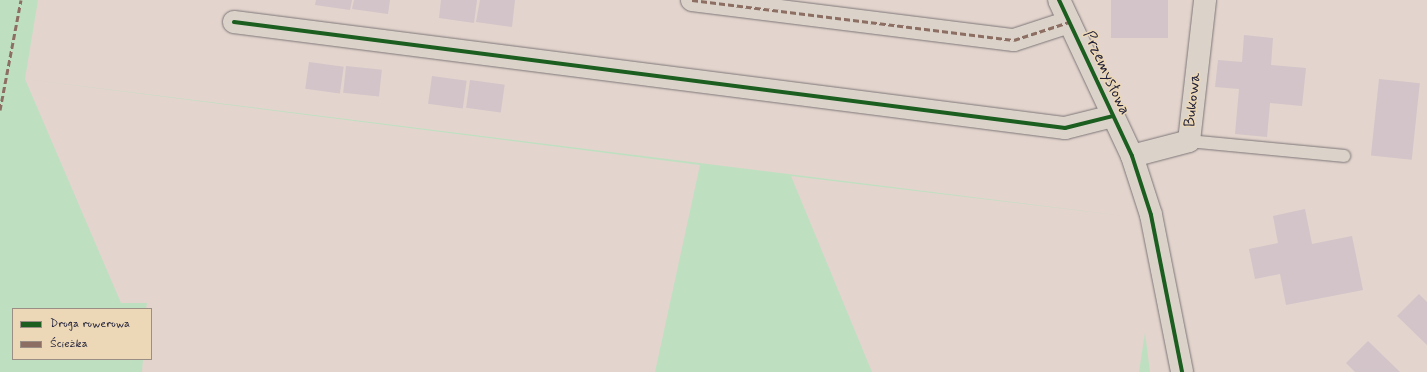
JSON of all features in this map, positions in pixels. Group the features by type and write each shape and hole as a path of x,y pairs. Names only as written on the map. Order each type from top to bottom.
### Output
{"street":[{"path":"692,0 1014,40 1069,22"},
{"name":"Przemysłowa","path":"1059,0 1132,156 1151,214 1182,372"},
{"name":"Bukowa","path":"1132,156 1189,141 1205,0"},
{"path":"234,22 1065,128 1113,116"}],"lane":[{"path":"1189,141 1344,156"}],"green space":[{"path":"0,0 38,0 25,79 121,303 147,303 146,308 12,308 12,360 143,360 142,372 0,372"},
{"path":"25,79 1125,216 791,176 872,372 655,372 700,165"},
{"path":"1145,333 1150,372 1139,372"}],"building":[{"path":"316,0 352,0 350,10 315,5"},
{"path":"354,0 390,0 388,14 352,9"},
{"path":"441,0 477,0 474,23 439,18"},
{"path":"480,0 515,0 512,27 476,22"},
{"path":"1111,0 1168,0 1168,38 1111,38"},
{"path":"1244,35 1273,38 1271,65 1306,68 1302,106 1270,103 1267,137 1235,134 1239,89 1215,87 1218,60 1242,62"},
{"path":"309,62 344,67 340,94 305,89"},
{"path":"346,66 382,70 379,97 343,93"},
{"path":"432,76 467,81 463,109 428,104"},
{"path":"1379,79 1420,83 1412,160 1371,156"},
{"path":"470,80 505,85 501,113 466,108"},
{"path":"1305,209 1312,244 1352,236 1363,290 1286,305 1280,274 1255,279 1249,249 1278,243 1273,216"},
{"path":"1419,294 1427,302 1427,345 1397,316"},
{"path":"1368,341 1400,372 1355,372 1346,363"}],"marked path":[{"path":"0,110 21,0"},
{"path":"692,0 1014,40 1069,22"}],"cycle path":[{"path":"1059,0 1132,156 1151,215 1182,372"},
{"path":"234,22 1065,128 1113,116"}]}
